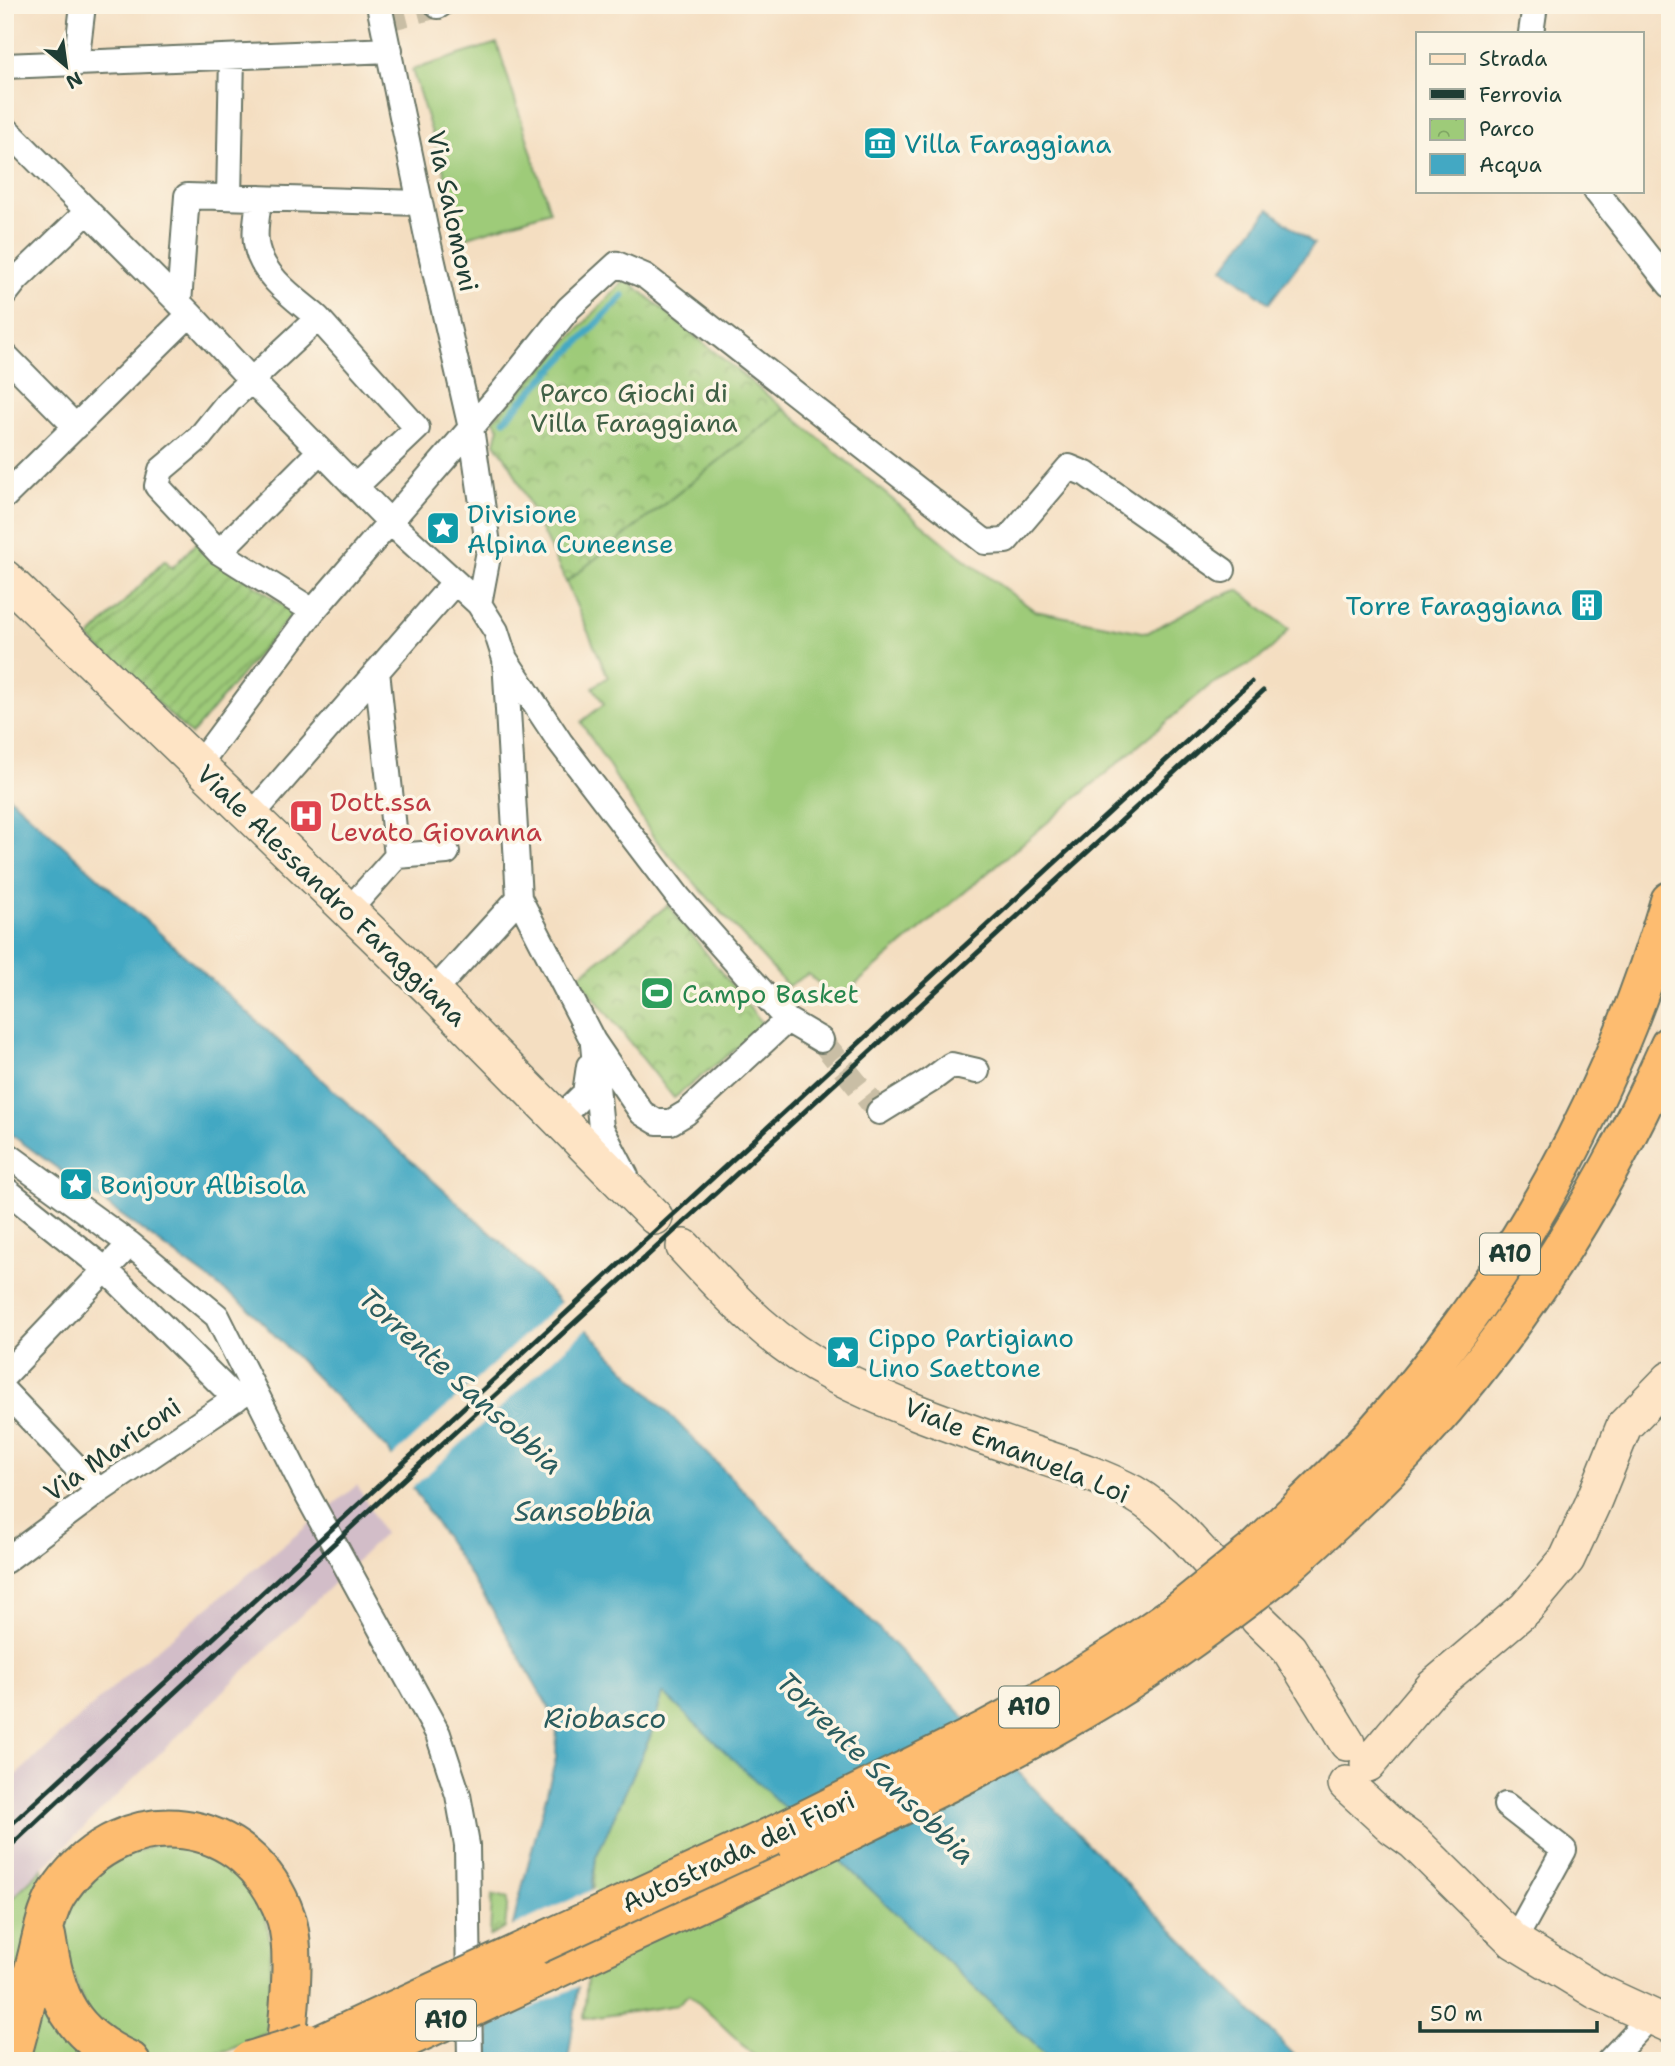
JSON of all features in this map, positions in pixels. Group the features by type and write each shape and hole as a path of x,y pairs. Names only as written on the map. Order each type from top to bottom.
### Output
{"highway":[{"name":"Autostrada dei Fiori","path":"285,2061 355,2045 534,1979 799,1856 1026,1741 1140,1674 1233,1609 1268,1561 1441,1355 1544,1201 1606,1075 1630,1019 1670,901"},
{"name":"Autostrada dei Fiori","path":"355,2045 986,1730 1060,1690 1176,1614 1268,1561 1346,1511 1419,1438 1497,1341 1564,1246 1628,1135 1670,1045"},
{"path":"10,2061 45,1927 58,1890 80,1863 103,1846 132,1832 159,1827 191,1830 215,1838 242,1854 264,1875 276,1895 287,1921 291,1960 285,2061"},
{"path":"45,1927 53,1978 70,2015 90,2039 111,2053 130,2061"},
{"path":"409,2061 534,1979"},
{"path":"250,2061 355,2045"}],"street":[{"path":"76,64 83,5"},
{"name":"Via Salomoni","path":"379,5 420,203 478,420 489,551 479,604"},
{"path":"1531,32 1535,5"},
{"path":"5,66 390,50"},
{"path":"229,197 232,57"},
{"path":"5,128 17,152 88,211 391,523 479,604 496,631 505,659 519,898 593,1041 642,1113 657,1122 671,1122 687,1113 787,1020"},
{"path":"1597,192 1670,285"},
{"path":"5,496 76,427 185,308 187,196 420,203"},
{"path":"259,198 256,246 263,264 285,289 318,318 417,428 356,486"},
{"path":"5,294 16,280 88,211"},
{"path":"199,764 313,611 391,523 569,308 617,264 645,276 985,542 1006,541 1069,467 1086,474 1223,570"},
{"path":"313,611 219,552 158,486 161,470 199,438 229,401 318,318"},
{"path":"5,355 76,427"},
{"path":"219,552 320,450"},
{"name":"Viale Alessandro Faraggiana","path":"5,578 433,992 646,1208"},
{"path":"252,815 454,583"},
{"path":"505,659 560,742 679,898 787,1020 821,1040"},
{"path":"377,671 397,856"},
{"path":"344,709 382,718"},
{"path":"349,910 397,856 447,852"},
{"path":"433,992 519,898"},
{"path":"593,1041 601,1128 646,1208"},
{"path":"565,1125 585,1093 593,1041"},
{"path":"879,1112 951,1065 977,1070"},
{"path":"565,1125 599,1098"},
{"path":"5,1153 130,1244 217,1316 245,1393 319,1516 438,1734 458,1795 467,1844 470,2061"},
{"path":"5,1189 106,1270 245,1393"},
{"path":"5,1375 130,1244"},
{"name":"Viale Emanuela Loi","path":"684,1247 747,1315 785,1346 831,1374 959,1429 1075,1469 1132,1493 1168,1518 1211,1564"},
{"path":"1352,1760 1474,1650 1526,1608 1567,1559 1624,1426 1670,1379"},
{"path":"5,1392 99,1491"},
{"name":"Via Mariconi","path":"5,1561 99,1491 245,1393"},
{"path":"1264,1625 1289,1649 1352,1760 1409,1837 1514,1941 1597,1991 1660,2021 1609,2061"},
{"path":"1506,1805 1564,1850 1514,1941"}],"shaded area":[{"path":"357,1485 384,1534 5,1905 5,1785 134,1668"}],"green space":[{"path":"497,43 550,211 465,238 412,70"},
{"name":"Parco Giochi di Villa Faraggiana","path":"626,279 784,409 566,582 511,466 495,443 499,427 493,420"},
{"path":"784,409 959,555 1035,611 1147,633 1205,602 1238,590 1289,629 1262,656 1209,686 837,1000 808,974 788,986 654,838 581,722 604,704 593,687 608,677 566,582"},
{"path":"197,542 293,613 191,735 89,638 165,560 172,568"},
{"path":"668,905 764,1026 674,1098 578,977"},
{"path":"663,1692 1052,2061 760,2061 689,1994 677,2005 584,2019 596,1857 650,1737"},
{"path":"177,1836 225,1863 247,1879 265,1914 271,1973 267,2033 229,2050 183,2058 150,2055 115,2040 91,2022 58,1938 85,1872"},
{"path":"43,1868 43,1887 5,2046 5,1905"},
{"path":"492,1895 508,1897 505,1928 490,1936"},
{"path":"37,1994 108,2061 23,2061"}],"water":[{"path":"1269,209 1314,244 1269,303 1223,268"},
{"name":"Sansobbia","path":"5,793 503,1244 1300,2061 1052,2061 663,1693 650,1737 596,1857 568,2061 489,2061 489,2033 518,1903 556,1758 557,1722 494,1612 388,1450 247,1307 5,1130"}],"pier":[{"path":"563,1300 589,1327 410,1490 390,1459"},
{"path":"596,1888 582,1985 487,2028 509,1928"}],"waterway":[{"path":"504,420 623,296"}],"tunnel":[{"path":"383,20 438,6"},
{"path":"821,1040 879,1112"}],"railway":[{"path":"5,1830 1251,682"},
{"path":"5,1851 357,1522 1263,691"}],"place":[{"name":"Villa Faraggiana","path":"880,143"},
{"name":"Divisione Alpina Cuneense","path":"443,528"},
{"name":"Torre Faraggiana","path":"1587,605"},
{"name":"Dott.ssa Levato Giovanna","path":"306,816"},
{"name":"Campo Basket","path":"657,993"},
{"name":"Bonjour Albisola","path":"76,1184"},
{"name":"Cippo Partigiano Lino Saettone","path":"843,1352"}],"water label":[{"name":"Torrente Sansobbia","path":"461,1381"},
{"name":"Riobasco","path":"605,1718"},
{"name":"Torrente Sansobbia","path":"876,1768"}]}
